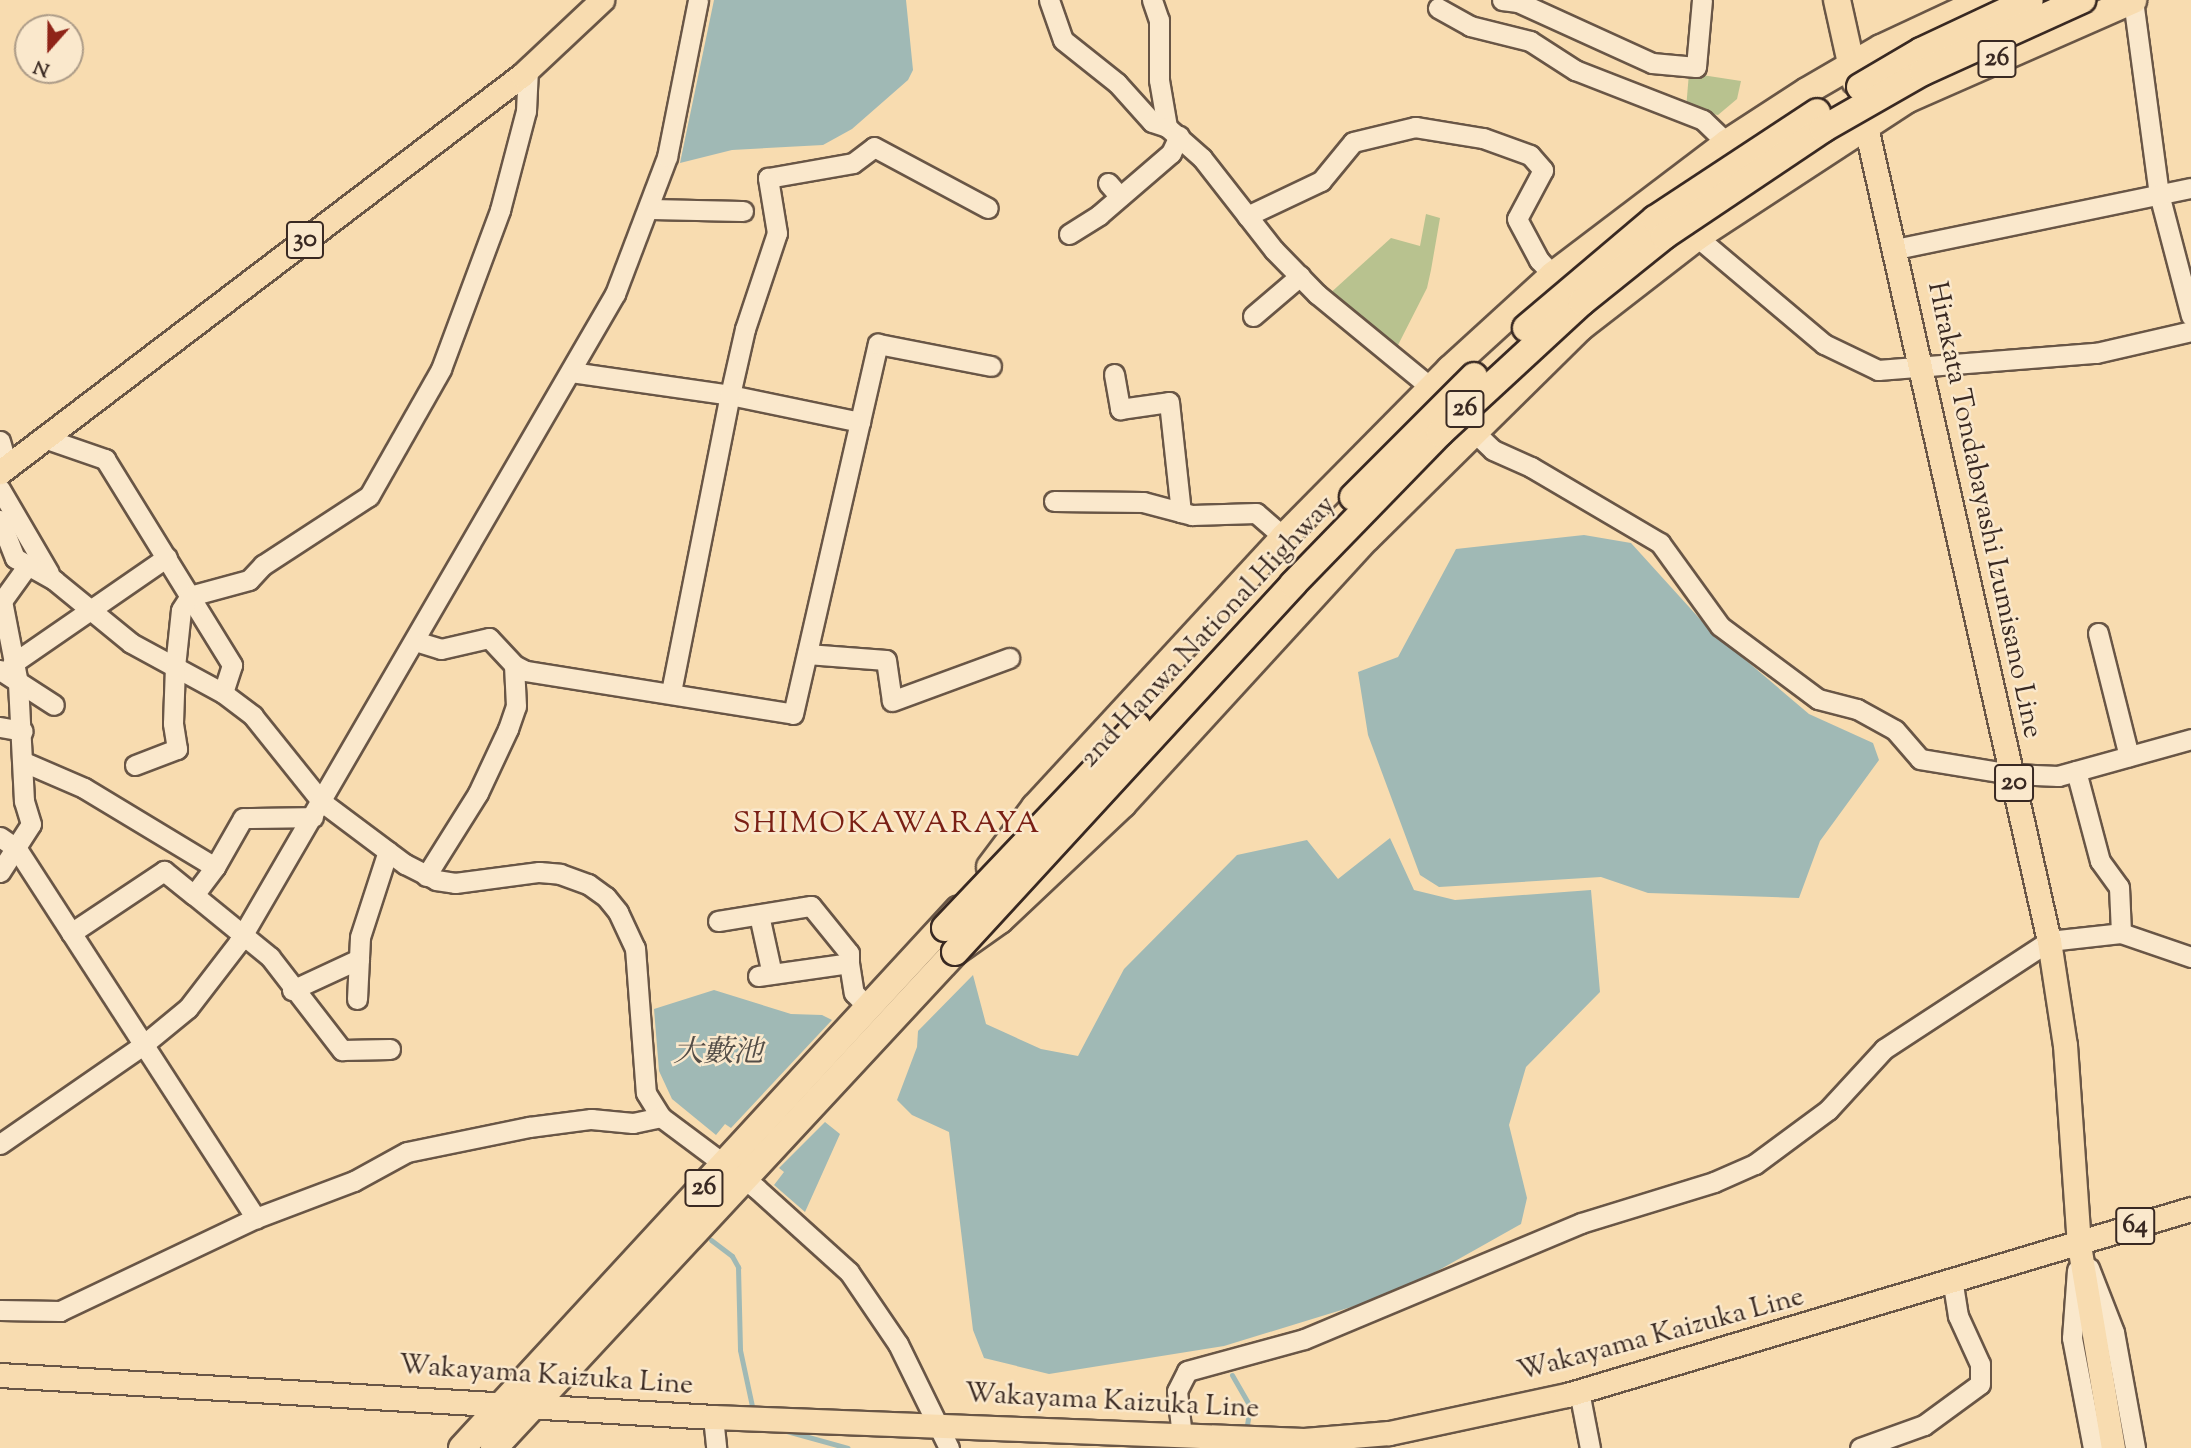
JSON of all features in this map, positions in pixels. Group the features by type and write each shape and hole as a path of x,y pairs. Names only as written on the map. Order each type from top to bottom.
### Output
{"highway":[{"path":"1837,0 1866,127"},
{"name":"26","path":"950,940 1035,807 1284,537 1433,387 1553,275 1727,143 1852,65 1984,0"},
{"name":"2nd Hanwa National Highway","path":"494,1448 536,1404 868,1007 950,940 1431,415 1574,284 1655,219 1759,146 1921,51 2030,0"},
{"name":"2nd Hanwa National Highway","path":"462,1448 684,1212 733,1170 950,940 1440,433 1582,302 1674,229 1823,129 1923,72 2082,0"},
{"name":"26","path":"950,940 1000,920 1123,804 1367,538 1472,431 1581,327 1697,237 1908,99 2133,0"}],"main road":[{"name":"30","path":"3,469 528,69 602,0"},
{"name":"Hirakata Tondabayashi Izumisano Line","path":"1866,127 1896,249 2049,941 2065,1045 2079,1245 2113,1448"},
{"name":"Wakayama Kaizuka Line","path":"0,1375 506,1402 713,1417 940,1424 1185,1441 1304,1440 1389,1433 1579,1391 1953,1283 2191,1209"}],"street":[{"path":"0,1144 144,1045 188,1007 243,935 615,294 650,209 667,157 698,0"},
{"path":"1049,0 1063,40 1118,83 1152,122 1173,131 1202,158 1247,216 1300,276 1433,387 1472,431 1493,450 1531,467 1660,542 1720,626 1818,698 1857,709 1895,730 1920,759 2011,774 2058,776 2191,739"},
{"path":"1069,234 1114,190 1171,153 1173,131 1159,80 1159,20 1152,0"},
{"path":"1502,0 1518,2 1652,63 1696,67 1702,0"},
{"path":"2133,0 2159,194 2191,316"},
{"path":"1437,8 1470,26 1530,41 1575,70 1703,120 1727,143"},
{"path":"135,765 177,749 173,723 175,667 181,610 190,596 249,580 263,565 369,496 441,369 500,210 526,111 528,69"},
{"path":"1247,216 1321,181 1353,142 1415,127 1483,138 1530,155 1543,170 1517,219 1553,275"},
{"path":"671,692 730,394 746,329 777,233 768,178 842,167 874,147 988,208"},
{"path":"1896,249 2191,188"},
{"path":"650,209 743,211"},
{"path":"1697,237 1824,344 1878,370 2096,353 2191,331"},
{"path":"1253,316 1300,276"},
{"path":"415,641 441,649 489,638 514,665 526,671 671,692 793,714 878,344 990,366"},
{"path":"571,372 730,394 860,422"},
{"path":"1114,374 1120,409 1169,402 1181,512"},
{"path":"44,438 105,458 232,665 223,693"},
{"path":"0,441 3,469"},
{"path":"0,489 54,580"},
{"path":"1054,501 1143,502 1181,512 1256,513 1284,537"},
{"path":"0,520 15,558 54,580 131,643 223,693 253,716 317,809 426,876 455,883 539,872 560,874 588,884 606,897 618,912 635,948 646,1093 661,1117 733,1170 849,1272 898,1344 940,1424 949,1448"},
{"path":"10,672 90,610 167,557"},
{"path":"0,872 18,849 31,824 24,801 23,731 10,672 2,601 27,565"},
{"path":"2098,633 2129,756"},
{"path":"807,654 886,660 892,701 1009,659"},
{"path":"426,876 478,793 508,729 516,706 514,665"},
{"path":"10,672 54,705"},
{"path":"0,727 23,731"},
{"path":"23,762 84,788 215,867"},
{"path":"2076,771 2100,861 2119,887 2121,933"},
{"path":"194,895 215,867 243,818 317,809"},
{"path":"0,837 18,849 256,1218"},
{"path":"357,999 360,937 388,851"},
{"path":"71,933 164,871 270,957 292,990 317,1014 342,1050 390,1049"},
{"path":"718,921 811,906 849,953 854,993 868,1007"},
{"path":"759,915 765,975 801,978 849,963"},
{"path":"1185,1441 1177,1391 1187,1371 1304,1339 1581,1223 1714,1182 1755,1164 1829,1110 1884,1049 2049,941 2121,933 2191,957"},
{"path":"292,990 359,959"},
{"path":"0,1310 60,1311 256,1218 354,1181 407,1152 529,1127 591,1119 633,1123 661,1117"},
{"path":"2079,1245 2072,1338 2093,1448"},
{"path":"2079,1245 2114,1332 2135,1448"},
{"path":"1860,1448 1924,1425 1980,1384 1980,1364 1958,1316 1953,1283"},
{"path":"1579,1391 1590,1448"},
{"path":"713,1417 716,1448"}],"green space":[{"path":"1689,73 1741,81 1737,99 1718,115 1686,109"},
{"path":"1426,214 1440,218 1427,288 1396,349 1327,296 1391,238 1420,246"}],"water":[{"path":"714,0 906,0 913,70 908,80 852,129 823,145 732,150 680,163"},
{"path":"1584,535 1631,543 1709,629 1809,714 1873,743 1879,760 1820,841 1799,898 1648,893 1601,877 1439,887 1420,875 1368,735 1358,672 1398,657 1456,549"},
{"path":"1390,838 1414,890 1455,900 1591,890 1600,992 1526,1067 1509,1125 1527,1198 1521,1224 1400,1292 1224,1346 1049,1374 984,1358 973,1330 949,1132 912,1115 897,1100 917,1047 918,1031 973,975 986,1024 1041,1049 1078,1056 1124,969 1237,855 1307,840 1338,879"},
{"name":"大藪池","path":"714,990 791,1014 822,1015 832,1020 731,1128 725,1124 716,1135 672,1099 659,1071 654,1009"},
{"path":"825,1122 840,1134 805,1212 774,1185 784,1172 779,1168"}],"waterway":[{"path":"711,1240 732,1256 738,1267 740,1350 752,1406"},
{"path":"1232,1375 1250,1406 1247,1426"},
{"path":"783,1430 848,1448"}],"district":[{"name":"SHIMOKAWARAYA","path":"887,825"}]}
